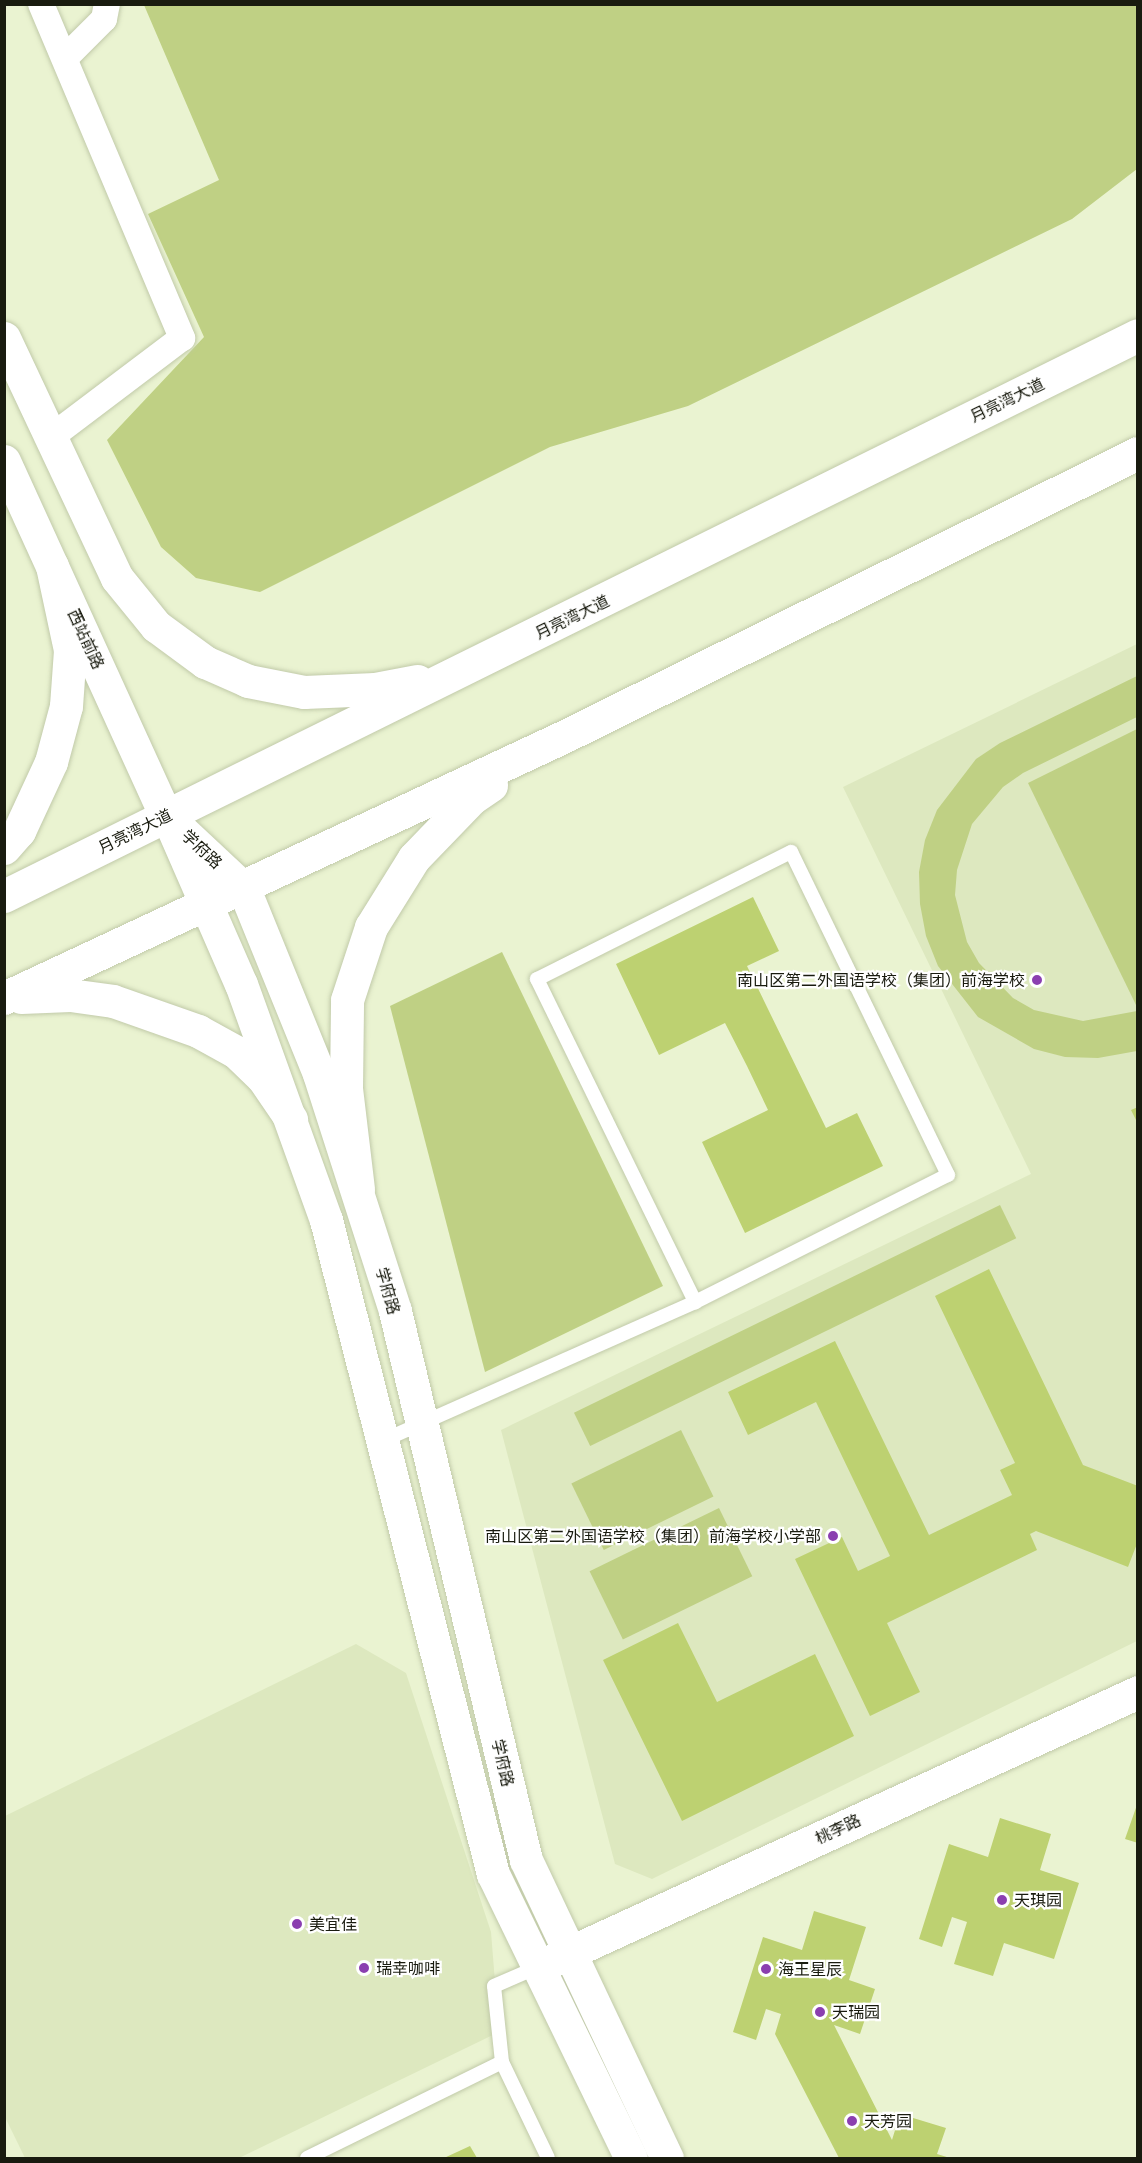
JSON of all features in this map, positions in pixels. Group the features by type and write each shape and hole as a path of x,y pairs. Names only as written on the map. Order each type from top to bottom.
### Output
{"main road":[{"name":"月亮湾大道","path":"4,896 1137,335"},
{"path":"4,338 117,578 156,626 205,662 248,681 304,692 375,689 454,675"},
{"path":"4,999 244,889 563,737 1137,453"},
{"name":"西站前路","path":"4,461 166,816"},
{"path":"4,848 19,831 51,762 66,706 70,650 52,566"},
{"path":"358,1189 346,1088 347,1000 371,927 414,858 472,798 563,737"},
{"name":"学府路","path":"166,816 244,889 319,1074 358,1189 395,1311 526,1860 667,2158"},
{"name":"学府路","path":"166,816 208,905 291,1119 326,1220 493,1874 631,2158"},
{"path":"4,999 70,995 113,1001 162,1016 236,1052 263,1078 291,1119"},
{"name":"桃李路","path":"538,1967 1137,1692"}],"street":[{"path":"41,4 182,338 51,437"},
{"path":"65,58 104,19 107,4"}],"lane":[{"path":"384,1440 695,1302 948,1175 791,852 537,979 695,1302"},
{"path":"538,1967 494,1986 502,2062 548,2158"},
{"path":"307,2158 502,2062"}],"shaded area":[{"name":"南山区第二外国语学校（集团）前海学校小学部","path":"1137,644 1137,1641 652,1879 615,1864 501,1430 1031,1174 843,787"},
{"path":"356,1644 406,1673 491,1932 499,2032 239,2158 25,2158 5,2117 5,1816"}],"green space":[{"path":"144,5 1137,5 1137,169 1072,219 688,406 550,447 260,592 196,578 161,547 107,440 204,337 148,214 219,180"},
{"path":"1137,676 1137,717 1023,773 1003,787 972,824 957,870 955,895 967,942 979,963 1013,998 1034,1010 1083,1021 1137,1011 1137,1051 1098,1058 1065,1057 1034,1049 978,1017 938,966 926,936 920,904 919,872 925,840 937,810 976,759 1000,743"},
{"path":"1137,729 1138,1004 1136,1005 1028,783"},
{"path":"502,952 663,1286 485,1372 390,1006"},
{"path":"1000,1205 1016,1238 590,1446 574,1413"},
{"path":"681,1430 713,1497 604,1550 571,1483"},
{"path":"719,1508 752,1576 623,1639 590,1571"}],"building":[{"path":"753,897 779,951 747,966 826,1128 857,1113 883,1166 745,1233 702,1142 768,1110 747,1066 725,1023 659,1055 616,964"},
{"path":"1138,1107 1138,1124 1131,1110"},
{"path":"989,1269 1083,1465 1138,1486 1138,1541 1128,1567 1036,1531 1030,1534 1037,1550 887,1623 920,1692 870,1716 795,1559 842,1537 858,1571 890,1556 816,1402 748,1435 728,1392 835,1341 929,1535 1012,1495 1000,1470 1015,1463 935,1296"},
{"path":"678,1623 717,1702 815,1654 854,1736 682,1821 603,1660"},
{"path":"1138,1802 1138,1843 1125,1839"},
{"name":"天琪园","path":"1000,1818 1051,1834 1040,1870 1079,1883 1054,1959 1004,1943 993,1976 954,1964 967,1922 952,1917 942,1947 919,1939 949,1844 988,1857"},
{"name":"天瑞园","path":"814,1911 866,1927 849,1980 875,1989 860,2034 834,2025 892,2140 900,2114 946,2128 937,2154 950,2158 839,2158 775,2034 781,2014 766,2009 756,2040 733,2032 763,1937 802,1950"},
{"path":"470,2146 477,2158 444,2158"}],"place":[{"name":"南山区第二外国语学校（集团）前海学校","path":"1037,980"},
{"name":"南山区第二外国语学校（集团）前海学校小学部","path":"833,1536"},
{"name":"天琪园","path":"1002,1900"},
{"name":"美宜佳","path":"297,1924"},
{"name":"瑞幸咖啡","path":"364,1968"},
{"name":"海王星辰","path":"766,1969"},
{"name":"天瑞园","path":"820,2012"},
{"name":"天芳园","path":"852,2121"}]}
